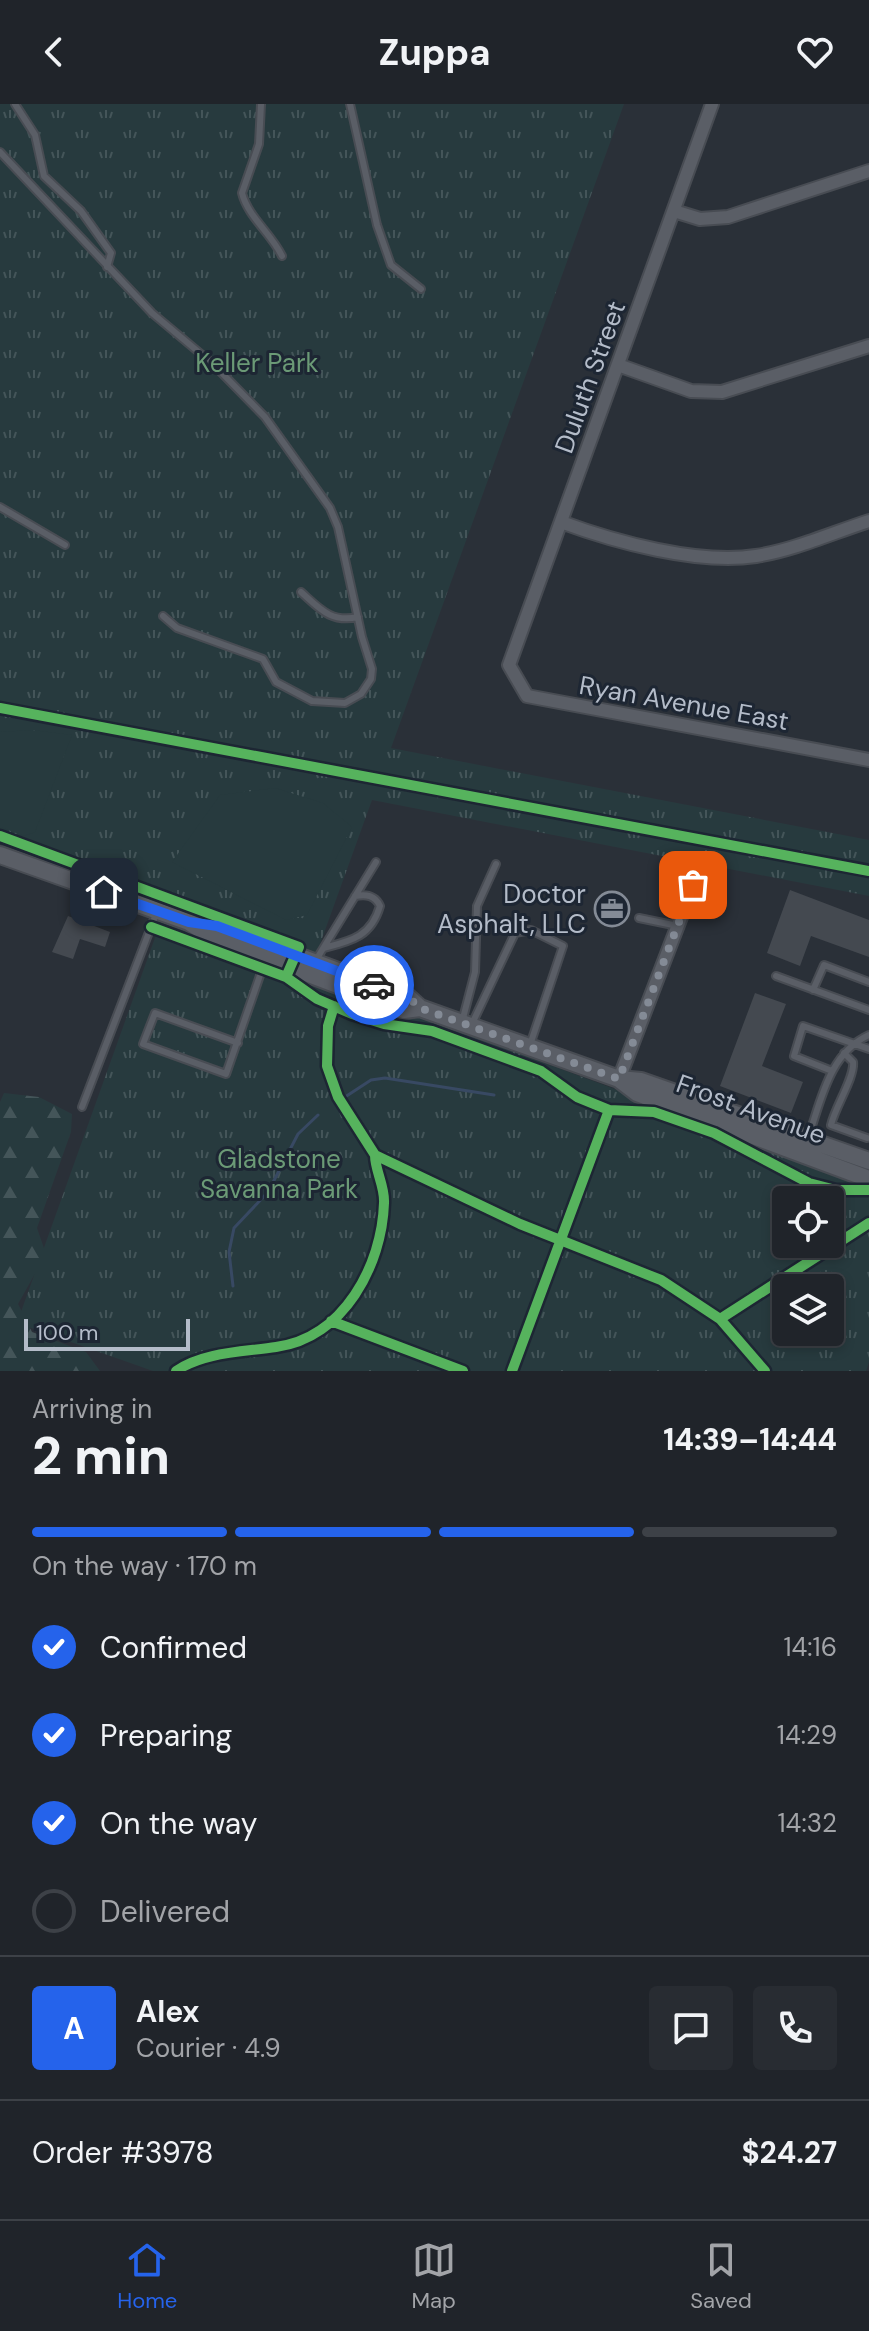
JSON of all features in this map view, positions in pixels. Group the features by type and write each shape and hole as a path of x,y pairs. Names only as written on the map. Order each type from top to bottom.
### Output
{"street":[{"name":"Duluth Street","path":"509,665 712,104"},
{"path":"674,211 700,219 728,217 869,171"},
{"path":"618,365 691,391 722,392 869,346"},
{"path":"561,522 624,541 700,556 738,558 778,551 869,521"},
{"name":"Ryan Avenue East","path":"509,665 527,696 869,760"},
{"name":"Frost Avenue","path":"1,860 189,922 217,926 408,997 420,1008 619,1079 641,1081 869,1161"},
{"path":"619,1079 701,865"},
{"name":"Frost Avenue","path":"189,922 213,938 404,1010 420,1008"},
{"name":"Frost Avenue","path":"619,1079 637,1093 869,1179"}],"lane":[{"path":"15,104 35,135 39,169 49,184 90,221 111,253 107,267"},
{"path":"261,104 259,144 242,193 251,214 275,241 282,256"},
{"path":"350,104 369,194 391,265 421,289"},
{"path":"0,152 152,313 241,391 317,486 338,527 372,669 371,679 354,700 333,705 312,701 286,690 276,682 263,659 177,628 163,616"},
{"path":"0,507 65,545"},
{"path":"301,592 330,617 344,620 358,617"},
{"path":"314,963 376,862"},
{"path":"466,1024 475,972 477,906 496,864"},
{"path":"324,948 357,940 374,920 380,906 377,900 370,896 355,896"},
{"path":"82,1107 157,911"},
{"path":"639,918 678,926"},
{"path":"466,1024 515,933 531,930 563,946 559,966 529,1047"},
{"path":"238,1043 155,1013 143,1044 226,1074 238,1043 266,958"},
{"path":"813,990 824,965 869,982"},
{"path":"776,976 869,1010"},
{"path":"832,1071 794,1056 803,1026 869,1049"},
{"path":"807,1140 832,1071 844,1053 869,1035"},
{"path":"844,1053 853,1062 854,1070 843,1089 831,1125 867,1138"},
{"path":"850,1155 857,1135"}],"green space":[{"name":"Keller Park","path":"0,104 624,104 391,748 869,840 869,896 372,800 315,958 0,840"},
{"path":"32,730 72,735 35,832 24,836 0,827 0,732"},
{"path":"275,788 323,803 352,827 307,915 286,920 172,862 220,795"},
{"name":"Gladstone Savanna Park","path":"161,921 869,1183 869,1362 866,1371 153,1371 17,1323"},
{"path":"4,1093 39,1097 72,1114 71,1132 37,1228 46,1254 18,1304 32,1332 86,1352 100,1371 0,1371 0,1102"}],"building":[{"path":"790,890 869,920 869,957 811,936 800,966 767,953"},
{"path":"68,916 110,932 105,947 80,939 73,959 52,952"},
{"path":"755,993 786,1004 762,1066 803,1082 791,1113 720,1086"}],"waterway":[{"path":"345,1097 371,1080 385,1078 494,1095"},
{"path":"233,1286 229,1252 234,1228 268,1192 298,1134 318,1115"}],"cycle path":[{"path":"0,708 869,871"},
{"path":"0,836 299,947 286,977"},
{"path":"151,927 286,977 317,999 352,1014 384,1024 432,1031 541,1071 577,1097 609,1110 654,1112 714,1133 809,1183 836,1190 869,1190"},
{"path":"334,1006 328,1026 327,1066 338,1097 375,1155 520,1224 661,1280 720,1319 765,1371"},
{"path":"512,1371 609,1110"},
{"path":"176,1371 211,1356 300,1341 340,1314 367,1273 382,1227 384,1197 375,1155"},
{"path":"720,1319 869,1223"},
{"path":"331,1321 463,1371"}],"way so far":[{"path":"374,985 408,997 420,1008 619,1079 693,885"}],"place":[{"name":"Doctor Asphalt, LLC","path":"612,909"}],"route":[{"path":"104,892 189,922 217,926 374,985"}]}
